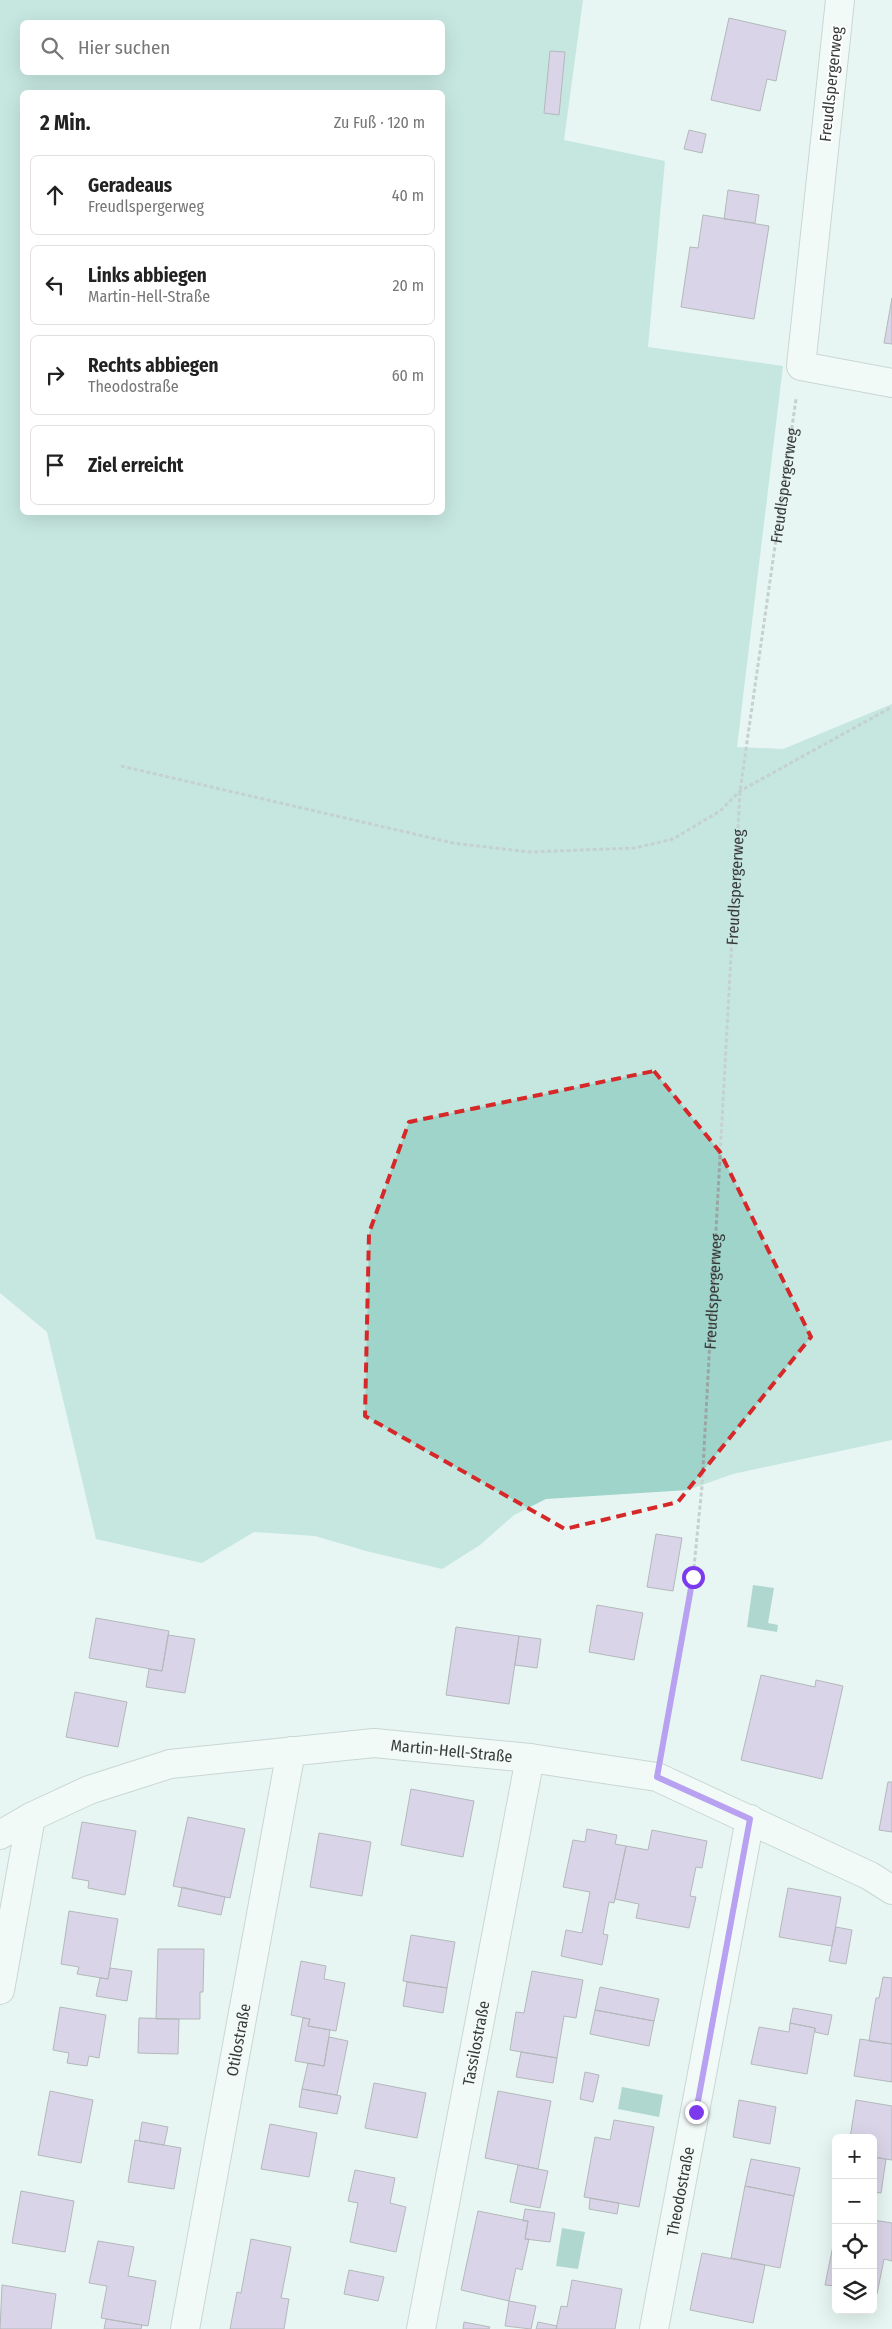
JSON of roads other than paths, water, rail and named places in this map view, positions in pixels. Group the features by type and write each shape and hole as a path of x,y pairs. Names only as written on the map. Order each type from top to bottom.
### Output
{"street":[{"name":"Freudlspergerweg","path":"840,0 801,366 892,382"},
{"name":"Martin-Hell-Straße","path":"0,1835 31,1817 89,1790 170,1764 374,1743 530,1758 657,1777 870,1876 892,1890"},
{"name":"Otilostraße","path":"184,2329 291,1751"},
{"name":"Tassilostraße","path":"421,2329 530,1758"},
{"path":"0,1990 31,1817"},
{"name":"Theodostraße","path":"654,2329 750,1819"}]}
